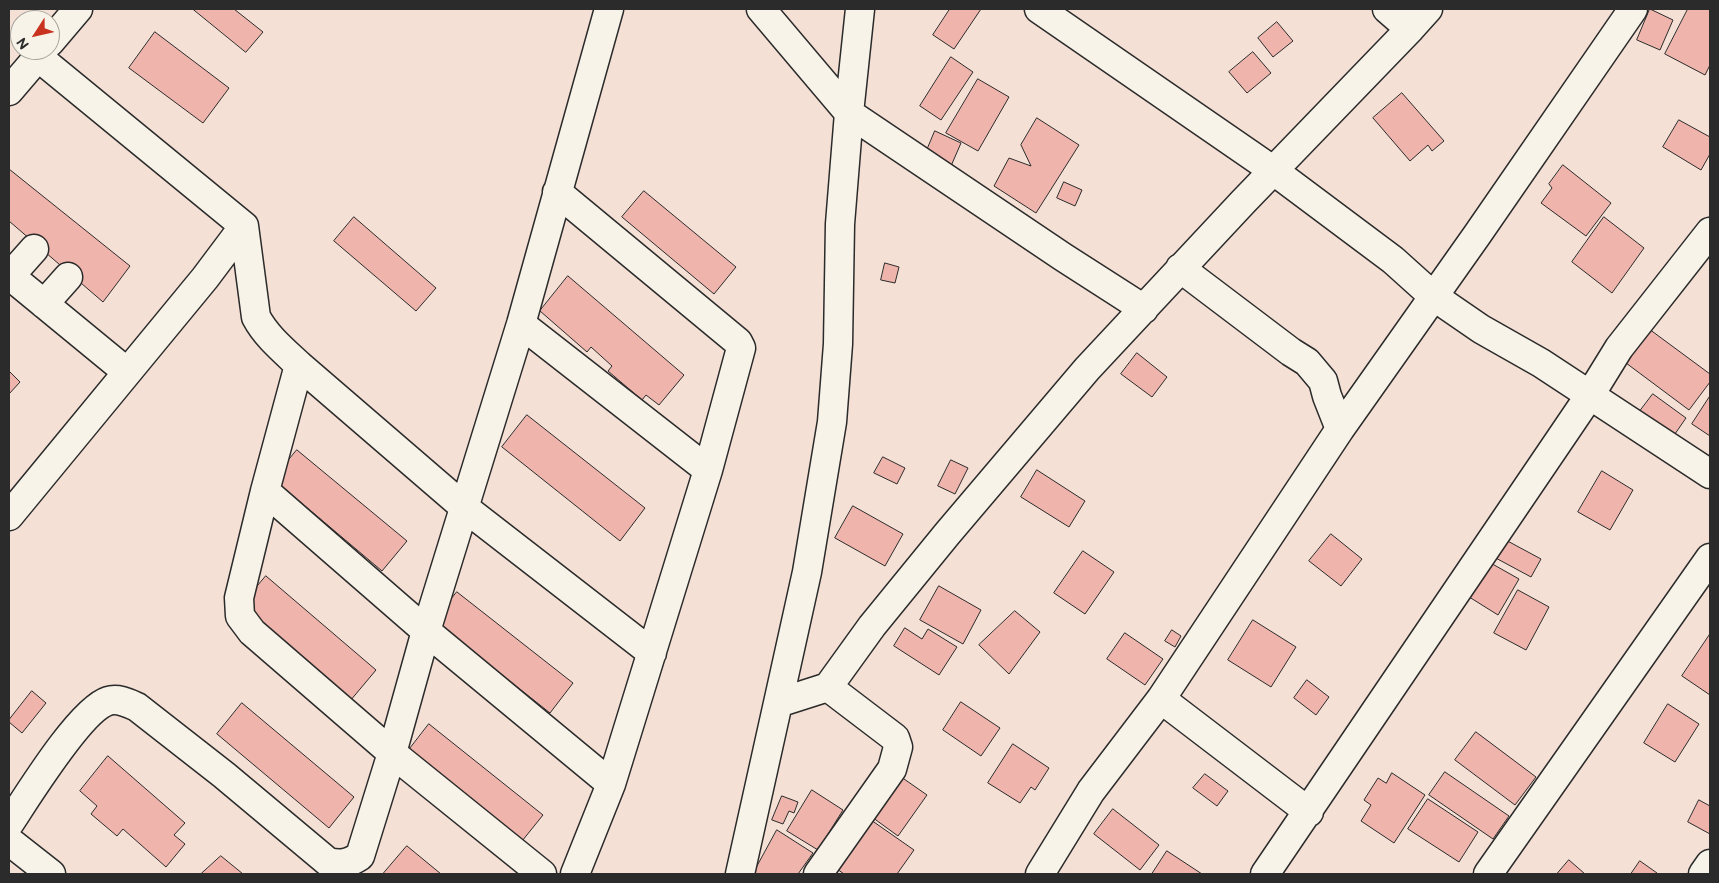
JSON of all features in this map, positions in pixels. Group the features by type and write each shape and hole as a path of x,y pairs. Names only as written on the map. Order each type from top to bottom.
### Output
{"street":[{"path":"60,31 78,9"},
{"path":"9,824 54,756 94,708 109,701 121,700 137,707 224,775 328,862 340,864 350,862 360,856 392,753 426,631 521,324 609,9"},
{"path":"761,9 849,113 1055,252 1144,309"},
{"path":"740,874 809,563 832,422 838,344 840,224 860,9"},
{"path":"1039,9 1274,171 1393,260 1433,296 1481,329 1541,363 1710,474"},
{"path":"1387,9 1410,29"},
{"path":"778,703 828,688 872,626 947,534 1087,369 1180,268 1428,9"},
{"path":"1040,874 1091,791 1161,699 1340,429 1633,9"},
{"path":"9,92 36,60"},
{"path":"55,60 244,226 256,317 263,330 299,365 465,508 652,653"},
{"path":"557,192 738,342 741,352 708,470 611,784 575,874"},
{"path":"9,516 205,278 244,226"},
{"path":"1265,874 1309,812 1590,395 1619,348 1710,232"},
{"path":"34,248 10,275 127,372"},
{"path":"1180,268 1290,352 1307,362 1322,380 1340,429"},
{"path":"44,304 68,277"},
{"path":"521,324 708,470"},
{"path":"299,365 265,491 239,598 240,616 252,632 392,753 542,874"},
{"path":"265,491 426,631 611,784"},
{"path":"1488,874 1710,558"},
{"path":"818,874 892,769 898,748 894,738 828,688"},
{"path":"1161,699 1309,812"},
{"path":"9,841 51,874"},
{"path":"1703,874 1710,864"}],"building":[{"path":"193,9 234,9 263,32 246,52"},
{"path":"950,9 981,9 954,49 933,35"},
{"path":"1650,9 1673,20 1660,50 1637,40"},
{"path":"1688,9 1710,9 1710,65 1705,75 1665,54"},
{"path":"1277,22 1293,41 1273,57 1258,38"},
{"path":"155,32 229,88 203,123 129,68"},
{"path":"1253,52 1271,73 1247,93 1229,72"},
{"path":"951,57 973,72 941,120 920,106"},
{"path":"978,79 1009,97 978,151 946,133"},
{"path":"1402,93 1444,141 1432,151 1428,145 1410,161 1373,118"},
{"path":"1037,118 1079,145 1036,213 994,186 1009,158 1031,166 1021,145"},
{"path":"1679,120 1710,137 1710,154 1701,170 1663,147"},
{"path":"935,131 961,143 951,166 925,155"},
{"path":"1563,165 1611,203 1586,236 1541,203 1552,188 1549,184"},
{"path":"9,169 130,266 103,302 9,221"},
{"path":"1064,182 1082,190 1075,206 1057,198"},
{"path":"644,191 736,267 714,294 622,217"},
{"path":"354,217 436,288 416,311 334,241"},
{"path":"1604,217 1644,248 1612,293 1572,262"},
{"path":"885,263 899,267 895,283 881,280"},
{"path":"568,276 684,375 659,405 646,395 642,400 608,371 612,366 591,347 587,352 540,311"},
{"path":"1645,326 1710,374 1710,382 1689,410 1622,360"},
{"path":"1137,353 1167,377 1152,397 1121,374"},
{"path":"9,371 20,382 9,394"},
{"path":"1653,394 1686,418 1668,444 1634,419"},
{"path":"1710,396 1710,436 1692,424"},
{"path":"527,415 645,508 620,541 502,447"},
{"path":"297,450 407,541 382,571 273,479"},
{"path":"883,457 905,468 897,484 874,473"},
{"path":"951,460 968,468 955,494 938,486"},
{"path":"1037,470 1085,501 1069,527 1021,497"},
{"path":"1602,471 1633,490 1610,530 1578,512"},
{"path":"853,506 903,534 885,566 835,538"},
{"path":"1331,534 1362,559 1341,586 1309,561"},
{"path":"1502,538 1541,559 1531,577 1492,556"},
{"path":"1083,551 1114,572 1085,614 1054,593"},
{"path":"1487,561 1519,579 1498,615 1466,595"},
{"path":"266,576 376,670 350,701 240,607"},
{"path":"939,586 981,610 963,644 920,620"},
{"path":"1518,590 1549,607 1526,650 1494,633"},
{"path":"457,592 573,683 550,713 434,621"},
{"path":"1015,611 1040,632 1009,674 979,645"},
{"path":"1253,620 1296,647 1271,687 1228,660"},
{"path":"905,628 922,639 928,629 957,647 939,675 894,646"},
{"path":"1172,630 1181,636 1175,647 1165,641"},
{"path":"1125,633 1163,659 1145,685 1107,659"},
{"path":"1710,634 1710,695 1682,676"},
{"path":"1307,680 1329,697 1316,715 1294,698"},
{"path":"32,691 46,703 22,733 9,720"},
{"path":"961,702 1000,728 981,756 943,730"},
{"path":"242,703 354,797 329,828 217,734"},
{"path":"1668,704 1699,724 1675,762 1644,743"},
{"path":"429,724 543,815 518,846 405,755"},
{"path":"1476,732 1536,777 1515,805 1455,760"},
{"path":"1013,744 1049,768 1035,790 1031,787 1020,803 988,783"},
{"path":"108,756 185,823 174,835 185,844 166,867 123,829 117,836 91,814 97,806 80,791"},
{"path":"894,772 927,795 898,836 865,812"},
{"path":"1445,772 1509,816 1493,839 1429,795"},
{"path":"1392,773 1425,795 1394,843 1361,821 1371,805 1364,800 1378,778 1386,783"},
{"path":"1205,774 1228,791 1217,806 1193,788"},
{"path":"812,790 843,810 818,850 787,831"},
{"path":"782,796 798,802 794,813 789,811 783,824 772,820"},
{"path":"1428,799 1478,832 1459,862 1408,829"},
{"path":"1699,800 1710,806 1710,834 1688,822"},
{"path":"1113,809 1159,845 1140,870 1094,834"},
{"path":"871,820 914,850 897,874 844,874 837,869"},
{"path":"777,830 813,853 798,874 753,874"},
{"path":"407,846 441,874 383,874"},
{"path":"1167,851 1202,874 1152,874"},
{"path":"221,856 243,874 201,874"},
{"path":"1569,860 1585,874 1557,874"},
{"path":"1640,861 1657,873 1631,874"}]}
